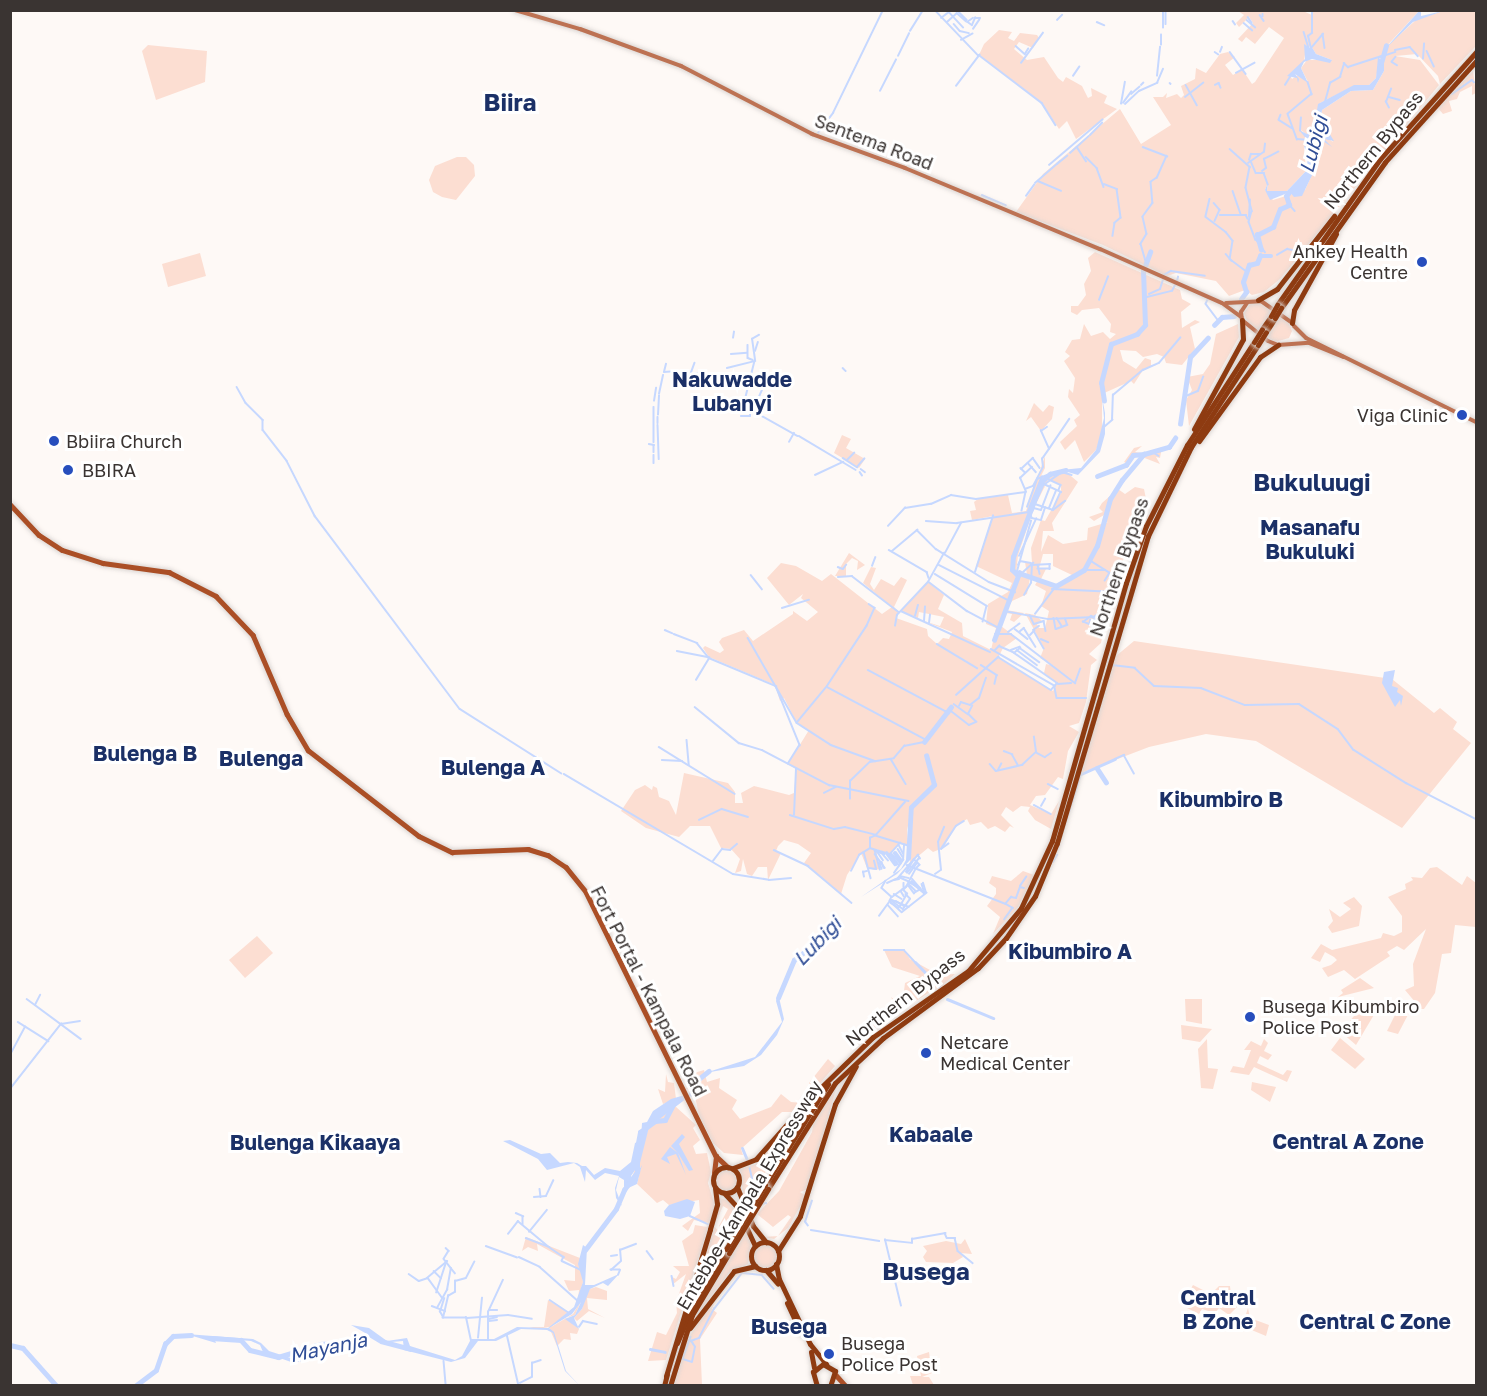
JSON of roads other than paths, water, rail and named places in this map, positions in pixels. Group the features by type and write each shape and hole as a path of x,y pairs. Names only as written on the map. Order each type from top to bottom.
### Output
{"highway":[{"name":"Northern Bypass","path":"846,1063 873,1038 968,971 998,939 1035,885 1052,842 1131,566 1175,471 1279,306 1356,190 1409,124 1476,52"},
{"name":"Northern Bypass","path":"1279,306 1353,204 1426,113 1476,61"},
{"path":"1258,300 1277,289 1356,190"},
{"path":"1293,325 1294,310 1353,204"},
{"path":"1175,471 1244,339 1241,318"},
{"path":"1175,471 1260,357 1278,345"},
{"name":"Northern Bypass","path":"883,1038 978,968 1006,938 1038,890 1057,843 1141,555 1175,471"},
{"path":"831,1386 836,1376 810,1344 779,1279 776,1264 778,1251 806,1199 841,1089 860,1059 883,1038"},
{"name":"Entebbe–Kampala Expressway","path":"664,1386 692,1307 767,1187 829,1092 883,1038"},
{"path":"666,1376 717,1204 714,1173 756,1159 846,1063"},
{"name":"Entebbe–Kampala Expressway","path":"767,1187 812,1106 846,1063"},
{"path":"730,1167 739,1177 737,1187 753,1226 766,1242 778,1251"},
{"path":"723,1193 737,1187"},
{"path":"715,1188 737,1207 755,1246"},
{"path":"755,1266 751,1254 755,1246 766,1242"},
{"name":"Entebbe–Kampala Expressway","path":"670,1386 692,1315 727,1251"},
{"path":"766,1270 776,1264"},
{"path":"682,1342 701,1311 734,1271 755,1266 766,1270 781,1291 811,1352 814,1368 809,1386"},
{"path":"814,1368 826,1364"},
{"path":"812,1377 817,1386"}],"main road":[{"name":"Sentema Road","path":"515,10 580,28 669,62 819,137 915,172 1222,303 1278,345"},
{"name":"Sentema Road","path":"1222,303 1247,303 1258,300"},
{"path":"1258,300 1293,325 1301,336 1476,422"},
{"path":"1241,318 1247,303"},
{"path":"1290,342 1294,337 1293,325"},
{"path":"1278,345 1290,342 1309,343 1346,357"},
{"name":"Fort Portal - Kampala Road","path":"10,504 31,528 62,550 103,563 169,572 216,596 253,635 287,714 308,750 419,836 452,852 520,848 548,855 562,864 586,892 716,1156"},
{"path":"716,1156 730,1167"},
{"path":"714,1173 716,1156"},
{"path":"836,1376 846,1386"}],"water":[{"path":"1419,11 1421,16 1443,11 1413,22 1384,50"},
{"path":"1304,44 1310,48 1310,44 1316,54 1332,60 1330,63 1312,59 1304,62 1301,68 1308,83 1295,74 1299,79 1298,83 1297,78 1287,76 1305,59"},
{"path":"1378,57 1384,63 1384,71 1373,90 1351,91 1322,110 1319,131 1322,133 1326,128 1334,141 1324,139 1332,147 1323,141 1318,145 1316,167 1302,196 1294,197 1290,192 1270,200 1265,190 1268,182 1267,191 1287,191 1306,171 1308,158 1304,146 1309,147 1309,142 1299,130 1307,134 1311,131 1309,136 1312,139 1318,104 1354,85 1369,85 1376,78"},
{"path":"1102,397 1105,413 1105,434 1100,452 1078,475 1061,470 1081,468 1096,450 1104,418"},
{"path":"1395,670 1392,686 1398,688 1397,692 1403,696 1401,706 1400,700 1395,707 1382,683 1384,672"},
{"path":"914,803 911,859 897,874 861,897 901,869 906,860 909,807"},
{"path":"778,993 784,1019 777,1035 761,1055 744,1066 705,1073 755,1057 782,1022 776,1001"},
{"path":"695,1092 649,1127 640,1163 631,1176 633,1180 642,1165 637,1184 624,1190 624,1180 619,1177 616,1190 622,1206 616,1198 615,1188 619,1176 605,1173 595,1180 586,1170 585,1182 580,1167 574,1163 547,1170 538,1159 503,1141 510,1140 541,1154 550,1153 560,1163 568,1162 577,1163 586,1166 594,1175 605,1168 620,1171 631,1162 635,1143 641,1140 642,1123 647,1122 653,1111 671,1099"},
{"path":"682,1134 685,1137 679,1144 693,1170 689,1171 671,1146"},
{"path":"670,1147 678,1153 686,1175 676,1154 667,1157 670,1164 661,1159"},
{"path":"687,1199 695,1202 690,1216 680,1219 665,1216 664,1211 669,1205"},
{"path":"583,1245 587,1248 585,1285 594,1285 619,1274 608,1286 603,1283 590,1289 582,1309 574,1318 579,1329 565,1319 575,1315 581,1302 572,1314 549,1328 554,1332 566,1371 579,1385 565,1371 553,1333 547,1330 521,1329 496,1341 478,1341 465,1358 451,1362 404,1350 403,1341 379,1343 369,1337 339,1346 315,1345 306,1361 291,1362 263,1352 260,1345 251,1341 214,1338 216,1343 186,1334 253,1339 269,1351 297,1360 306,1355 315,1343 336,1344 367,1334 351,1325 369,1328 387,1341 407,1338 410,1346 455,1360 462,1356 471,1339 494,1339 517,1327 548,1328 574,1307 583,1282 578,1264"}],"waterway":[{"path":"818,133 833,113 883,10"},
{"path":"910,31 923,10"},
{"path":"935,10 978,55"},
{"path":"1166,11 1166,24"},
{"path":"941,18 949,12 963,27"},
{"path":"959,12 967,20"},
{"path":"1163,12 1163,28"},
{"path":"947,22 957,13 966,21"},
{"path":"1311,49 1308,36 1312,33 1312,13"},
{"path":"1057,20 1062,15"},
{"path":"1260,15 1264,21"},
{"path":"1248,17 1252,23"},
{"path":"967,22 973,18"},
{"path":"968,22 972,25 975,18 980,18"},
{"path":"973,29 979,20"},
{"path":"1247,20 1255,27"},
{"path":"1097,22 1104,25"},
{"path":"1244,23 1252,30"},
{"path":"954,24 960,31 969,33"},
{"path":"1304,32 1309,48"},
{"path":"898,56 909,33"},
{"path":"1021,63 1043,33"},
{"path":"961,40 972,34"},
{"path":"1312,47 1323,34 1325,48"},
{"path":"1161,35 1161,45"},
{"path":"1423,59 1424,44"},
{"path":"1016,46 1025,54 1028,49"},
{"name":"Lubigi","path":"1381,63 1386,46"},
{"path":"1157,76 1160,47"},
{"path":"1220,52 1222,47"},
{"path":"1395,50 1410,47 1418,56"},
{"path":"1427,51 1434,66"},
{"path":"1230,52 1246,74"},
{"name":"Lubigi","path":"1380,57 1395,52"},
{"path":"956,86 979,55 1042,103 1056,125"},
{"path":"1344,63 1348,67 1381,56"},
{"path":"1396,57 1392,62 1397,65"},
{"path":"880,91 896,60"},
{"path":"1236,73 1254,63"},
{"path":"1325,102 1330,83 1340,77 1344,64"},
{"path":"1073,76 1079,67"},
{"path":"1125,104 1139,91 1157,83 1163,69"},
{"path":"1285,85 1290,77"},
{"path":"1452,94 1472,80 1474,82"},
{"path":"1121,104 1125,82"},
{"path":"1308,82 1312,94 1288,114 1297,139 1309,140"},
{"path":"1185,97 1203,83"},
{"path":"1215,85 1219,83 1221,88"},
{"path":"1186,85 1197,105"},
{"path":"1131,94 1139,87"},
{"path":"1389,108 1386,102 1391,89"},
{"path":"1123,103 1131,92"},
{"path":"1389,97 1400,100"},
{"path":"1281,115 1279,120 1292,128"},
{"path":"1300,131 1301,118"},
{"path":"1049,165 1102,120"},
{"path":"1090,135 1102,123"},
{"path":"1070,153 1089,136"},
{"path":"1248,163 1264,152 1265,144"},
{"path":"1077,147 1086,161"},
{"path":"1143,147 1167,156 1157,178 1151,182 1153,203 1143,217 1147,234 1141,244 1146,262"},
{"path":"1230,149 1250,167 1246,188 1252,211 1249,222 1256,240"},
{"path":"1262,171 1266,168 1264,159 1278,152"},
{"path":"1249,160 1251,154 1260,154"},
{"path":"1057,164 1067,156"},
{"path":"1086,157 1097,168 1104,187"},
{"path":"1035,183 1060,161"},
{"path":"1251,161 1256,173 1264,173 1268,184"},
{"path":"1038,181 1061,191"},
{"path":"1104,184 1117,189 1121,218 1115,223 1113,236"},
{"path":"1026,196 1034,185"},
{"path":"1233,191 1241,214"},
{"name":"Lubigi","path":"1261,250 1257,235 1273,227 1280,209 1289,205 1286,196 1290,191"},
{"path":"982,195 1006,205"},
{"path":"1210,199 1206,217 1226,232 1233,241 1230,259 1246,271"},
{"path":"1249,217 1250,200"},
{"path":"1214,203 1220,210 1215,221"},
{"name":"Lubigi","path":"1289,204 1295,211"},
{"path":"1220,215 1246,215 1248,219"},
{"name":"Lubigi","path":"1256,239 1265,252"},
{"path":"1277,255 1287,249 1299,251"},
{"name":"Lubigi","path":"1145,266 1150,252"},
{"path":"1226,254 1232,261"},
{"name":"Lubigi","path":"1241,299 1246,292 1243,282 1249,265 1257,263 1260,256 1271,256"},
{"name":"Lubigi","path":"1104,401 1101,383 1111,344 1137,334 1145,325 1143,270"},
{"path":"1164,275 1171,271 1205,276"},
{"path":"1099,300 1108,277"},
{"path":"1177,281 1178,277"},
{"path":"1149,294 1160,289 1163,280"},
{"path":"1143,298 1172,291 1175,285"},
{"path":"1208,300 1206,304 1218,320"},
{"path":"1214,325 1222,317 1234,316"},
{"path":"733,338 734,332"},
{"path":"755,360 752,339 759,335"},
{"path":"1104,427 1112,420 1113,395 1143,370 1159,363 1180,338"},
{"path":"1180,424 1190,357 1208,338"},
{"path":"755,351 758,342"},
{"path":"748,345 748,358 753,360"},
{"path":"731,354 747,353"},
{"path":"727,368 755,361 745,401"},
{"path":"695,363 691,374 702,373"},
{"path":"664,372 666,364"},
{"path":"843,368 846,371"},
{"path":"664,372 677,371"},
{"path":"684,373 689,374"},
{"path":"659,394 663,375"},
{"path":"1186,396 1198,391 1203,377"},
{"path":"237,387 246,403 263,420 263,430 287,461 315,516 460,709 561,773"},
{"path":"654,401 656,388"},
{"path":"763,389 753,411 798,436"},
{"path":"658,415 659,396"},
{"path":"743,400 754,407"},
{"path":"741,416 750,416 750,405"},
{"path":"654,407 654,442"},
{"path":"658,417 658,423"},
{"path":"1049,449 1069,419"},
{"path":"658,425 659,459"},
{"path":"1025,489 1033,486 1043,467 1042,459 1049,449 1041,431 1047,427"},
{"path":"789,442 794,433"},
{"path":"799,436 856,470"},
{"path":"994,640 1019,573 1056,586 1084,570 1097,546 1110,499 1122,480 1144,454 1169,447 1175,438"},
{"path":"649,444 654,445 654,452"},
{"path":"1151,451 1159,456"},
{"path":"847,460 854,453"},
{"name":"Lubigi","path":"1097,476 1126,465 1133,455 1144,454"},
{"path":"654,455 654,463"},
{"path":"843,458 857,467 864,459"},
{"path":"1025,473 1021,469 1033,458 1040,468"},
{"path":"815,475 843,462"},
{"path":"1028,463 1036,472"},
{"path":"1026,492 1020,478 1032,467"},
{"path":"861,469 865,472"},
{"name":"Lubigi","path":"1018,576 1012,570 1013,557 1041,482 1050,474 1066,470"},
{"name":"Lubigi","path":"1045,484 1062,472 1072,475"},
{"path":"1027,507 1037,479 1050,474"},
{"name":"Lubigi","path":"1028,511 1042,477"},
{"path":"1048,479 1061,485 1059,490"},
{"path":"1035,504 1044,484 1061,492 1053,510"},
{"path":"1032,512 1034,508 1041,510 1050,486"},
{"path":"1049,508 1056,491"},
{"path":"888,526 905,508 931,504 951,495 976,499 1026,492 1022,511"},
{"path":"1032,508 1035,504 1053,510 1065,501"},
{"path":"1030,511 1032,518 1041,520 1045,508"},
{"path":"926,521 957,523 1030,512"},
{"path":"975,572 993,516"},
{"path":"1019,556 1036,519"},
{"path":"1016,575 1031,521"},
{"path":"945,553 961,523"},
{"path":"892,551 917,530 936,549 989,582 1015,592"},
{"path":"889,550 927,572 929,578"},
{"path":"895,626 897,615 928,582 944,553"},
{"path":"872,566 875,558"},
{"path":"1018,565 1020,561 1031,563"},
{"path":"1091,561 1110,573 1105,581"},
{"path":"1022,573 1033,563"},
{"path":"1031,565 1050,564 1050,569 1038,569"},
{"path":"838,567 843,569 846,565"},
{"path":"939,565 1010,601"},
{"path":"1038,565 1040,574"},
{"name":"Lubigi","path":"1024,595 1031,583 1032,566"},
{"path":"1084,570 1105,570"},
{"path":"935,574 987,606 983,622"},
{"path":"751,575 762,589"},
{"path":"838,577 852,576 899,612"},
{"path":"929,582 967,611 997,627"},
{"path":"1035,614 1056,586"},
{"path":"1052,589 1116,592"},
{"path":"782,608 809,600"},
{"path":"869,604 875,608 867,626 827,687 925,739"},
{"path":"915,616 918,605"},
{"path":"924,621 925,607"},
{"path":"901,611 990,652"},
{"path":"1004,611 1048,619 1095,617"},
{"path":"1095,616 1104,612"},
{"path":"929,623 930,615"},
{"path":"1030,615 1034,624 1044,621 1046,631"},
{"path":"1098,628 1083,622 1091,616 1102,619"},
{"path":"1096,616 1105,616"},
{"path":"1054,618 1056,629 1067,625 1065,619"},
{"path":"1057,618 1062,626"},
{"path":"1090,620 1095,619"},
{"path":"1092,621 1102,624"},
{"path":"1090,622 1096,633"},
{"path":"1091,623 1100,625"},
{"path":"1008,632 1019,624"},
{"path":"1033,630 1039,626"},
{"path":"1019,632 1024,628 1036,647"},
{"path":"1015,629 1028,639"},
{"path":"665,630 672,633"},
{"path":"1030,635 1034,631 1044,648"},
{"path":"674,634 697,643 709,658"},
{"path":"995,634 1011,634 1075,683 1080,669"},
{"path":"748,638 797,723"},
{"path":"1041,639 1048,642"},
{"path":"937,644 977,668"},
{"path":"995,650 999,646 1013,652 1056,682"},
{"path":"1011,650 1019,647"},
{"path":"1014,653 1020,648 1039,662"},
{"path":"991,649 1055,686"},
{"path":"1017,650 1037,665"},
{"path":"677,651 708,657"},
{"path":"956,695 998,657 1051,690 1057,683"},
{"path":"696,680 709,658 776,686 800,745 788,764"},
{"path":"981,665 997,675 995,684"},
{"path":"1112,665 1135,668 1154,686 1201,688 1245,705 1299,704 1338,729 1354,750 1406,783 1476,819"},
{"path":"868,670 949,713"},
{"path":"959,706 961,702 970,705 979,698 986,678"},
{"path":"1058,684 1071,683"},
{"path":"826,688 797,723 831,745 875,761"},
{"path":"1055,688 1057,698 1086,698"},
{"path":"954,704 968,714 972,706"},
{"path":"695,707 739,743 762,750 829,785 908,801"},
{"name":"Lubigi","path":"924,742 951,707"},
{"path":"950,710 969,725 976,722 968,714"},
{"path":"990,764 996,771 1022,765 1036,752 1034,737"},
{"path":"687,740 689,765"},
{"path":"850,799 850,781 870,762 894,758 904,746 924,742"},
{"path":"659,747 735,794"},
{"path":"1004,751 1012,754 1018,765"},
{"path":"1037,753 1045,757 1051,753"},
{"path":"1115,759 1124,755 1134,773"},
{"name":"Lubigi","path":"911,807 934,785 926,756"},
{"path":"891,759 906,784"},
{"path":"1081,774 1115,759"},
{"path":"662,760 682,761"},
{"path":"998,770 1001,764"},
{"path":"1097,768 1106,782"},
{"path":"794,815 796,769"},
{"path":"564,774 733,874 769,880 791,878"},
{"path":"1058,847 1081,774"},
{"path":"1048,784 1058,789"},
{"path":"824,793 836,787"},
{"path":"1041,806 1045,799"},
{"path":"875,836 905,802"},
{"path":"1034,805 1051,814"},
{"path":"699,820 722,809 748,817"},
{"path":"790,815 834,829 845,827 876,835"},
{"path":"941,849 956,826 964,821"},
{"path":"935,874 941,870 938,842 944,827"},
{"path":"851,871 859,855 870,848 870,838 876,835"},
{"path":"877,836 909,846"},
{"path":"870,848 890,854 900,843"},
{"path":"713,861 722,849 730,850 737,844"},
{"path":"941,849 948,844"},
{"path":"899,845 903,853"},
{"path":"894,873 903,860 904,845"},
{"path":"898,849 903,857"},
{"path":"774,850 808,866 852,903"},
{"path":"875,850 880,869"},
{"path":"875,851 885,854"},
{"path":"877,851 883,860"},
{"path":"864,852 871,878"},
{"path":"881,852 888,860"},
{"path":"887,852 896,865"},
{"path":"895,852 901,861"},
{"path":"896,852 902,860"},
{"path":"886,853 895,865"},
{"path":"894,853 901,863"},
{"path":"875,854 885,868"},
{"path":"891,854 899,865"},
{"path":"892,854 901,864"},
{"path":"891,855 897,864"},
{"path":"908,866 918,855 920,858"},
{"path":"1053,862 1057,855"},
{"path":"907,873 919,858"},
{"path":"906,872 914,859 920,865 917,868"},
{"path":"869,868 876,869 874,861"},
{"path":"882,862 884,868"},
{"path":"880,863 882,869"},
{"path":"909,874 917,863"},
{"path":"907,865 1006,904 1013,908 1005,919"},
{"path":"887,883 898,878 908,866"},
{"path":"886,881 882,888 892,897 906,887 915,870"},
{"path":"864,877 863,872 867,871"},
{"path":"900,876 909,878"},
{"path":"899,877 908,881"},
{"path":"1020,886 1026,877"},
{"path":"894,880 899,879"},
{"path":"911,882 924,893 912,879"},
{"path":"912,881 920,888"},
{"path":"909,882 916,886"},
{"path":"892,897 890,901 902,912 926,893 923,883"},
{"path":"904,889 909,884"},
{"path":"922,884 925,893"},
{"path":"910,885 916,891"},
{"path":"909,886 914,893 919,890"},
{"path":"1006,903 1011,897 1016,898 1020,887 1024,888"},
{"path":"900,906 907,894 903,890"},
{"path":"901,891 904,896"},
{"path":"894,894 902,899"},
{"path":"891,900 903,909 910,899 906,895"},
{"path":"892,900 909,907"},
{"path":"896,901 904,906"},
{"path":"879,916 889,902"},
{"path":"891,903 899,908"},
{"path":"888,905 898,916"},
{"name":"Lubigi","path":"778,998 794,960 813,945"},
{"path":"884,950 904,950 915,962"},
{"path":"915,962 940,988"},
{"path":"35,1005 40,995"},
{"path":"27,999 81,1039"},
{"path":"947,999 993,1018"},
{"path":"10,1089 61,1024 80,1021"},
{"path":"18,1022 48,1041"},
{"path":"10,1055 25,1027"},
{"name":"Lubigi","path":"691,1094 696,1081 709,1071"},
{"name":"Lubigi","path":"637,1148 640,1132 655,1121 665,1120 672,1107"},
{"path":"742,1148 747,1160"},
{"name":"Lubigi","path":"585,1250 616,1209 624,1190 637,1172 637,1162"},
{"path":"750,1168 756,1195"},
{"path":"534,1197 546,1196 553,1181"},
{"path":"540,1189 541,1197"},
{"path":"808,1226 805,1222 812,1201"},
{"path":"761,1204 766,1203"},
{"path":"529,1232 547,1210"},
{"path":"516,1213 523,1216 523,1224"},
{"path":"690,1216 708,1224"},
{"path":"508,1234 518,1221 548,1246"},
{"path":"811,1230 879,1241"},
{"path":"901,1306 885,1240 912,1243 912,1239 945,1233 947,1238 955,1238 958,1251 973,1263"},
{"path":"526,1238 549,1247 564,1257 562,1261 581,1270"},
{"path":"618,1275 620,1270 611,1270 621,1261 620,1250 636,1244"},
{"path":"486,1246 517,1257"},
{"path":"446,1248 449,1251 444,1259 455,1273"},
{"path":"647,1251 653,1259"},
{"path":"611,1256 617,1255"},
{"path":"519,1257 540,1267 577,1300"},
{"path":"427,1278 447,1261 437,1292"},
{"path":"471,1341 466,1318 443,1318 448,1296 455,1292 455,1281 466,1278 474,1262"},
{"path":"437,1308 447,1290 451,1268"},
{"path":"434,1271 441,1278"},
{"path":"691,1337 683,1359 692,1362 695,1347 691,1341 699,1338 714,1309 742,1273"},
{"path":"743,1273 762,1275 774,1289"},
{"path":"409,1274 419,1281 428,1278 442,1297"},
{"path":"672,1276 674,1286"},
{"path":"488,1339 488,1312 503,1280"},
{"path":"478,1338 482,1298"},
{"path":"443,1317 440,1312 444,1299"},
{"path":"550,1300 568,1312"},
{"path":"432,1306 445,1311"},
{"path":"489,1310 497,1310"},
{"path":"467,1318 508,1315 532,1319"},
{"path":"489,1319 497,1317"},
{"path":"489,1321 497,1320"},
{"path":"579,1327 583,1321 597,1324"},
{"path":"507,1334 519,1386"},
{"name":"Mayanja","path":"135,1386 156,1370 165,1344 173,1336 191,1335"},
{"name":"Mayanja","path":"211,1338 241,1340 250,1350 278,1357 321,1344 344,1342"},
{"name":"Mayanja","path":"381,1341 410,1349"},
{"name":"Mayanja","path":"10,1345 23,1348 57,1386"},
{"path":"650,1349 665,1352"},
{"path":"520,1383 532,1377 532,1363 541,1360"},
{"path":"444,1361 446,1386"}],"place":[{"name":"Ankey Health Centre","path":"1422,262"},
{"name":"Viga Clinic","path":"1462,415"},
{"name":"Bbiira Church","path":"54,441"},
{"name":"BBIRA","path":"68,470"},
{"name":"Busega Kibumbiro Police Post","path":"1250,1017"},
{"name":"Netcare Medical Center","path":"926,1053"},
{"name":"Busega Police Post","path":"829,1354"}],"district":[{"name":"Biira","path":"510,102"},
{"name":"Nakuwadde Lubanyi","path":"732,391"},
{"name":"Bukuluugi","path":"1312,482"},
{"name":"Masanafu Bukuluki","path":"1310,539"},
{"name":"Bulenga B","path":"145,753"},
{"name":"Bulenga","path":"261,758"},
{"name":"Bulenga A","path":"493,767"},
{"name":"Kibumbiro B","path":"1221,799"},
{"name":"Kibumbiro A","path":"1070,951"},
{"name":"Kabaale","path":"931,1134"},
{"name":"Central A Zone","path":"1348,1141"},
{"name":"Bulenga Kikaaya","path":"315,1142"},
{"name":"Busega","path":"926,1271"},
{"name":"Central B Zone","path":"1218,1309"},
{"name":"Central C Zone","path":"1375,1321"},
{"name":"Busega","path":"789,1326"}]}
